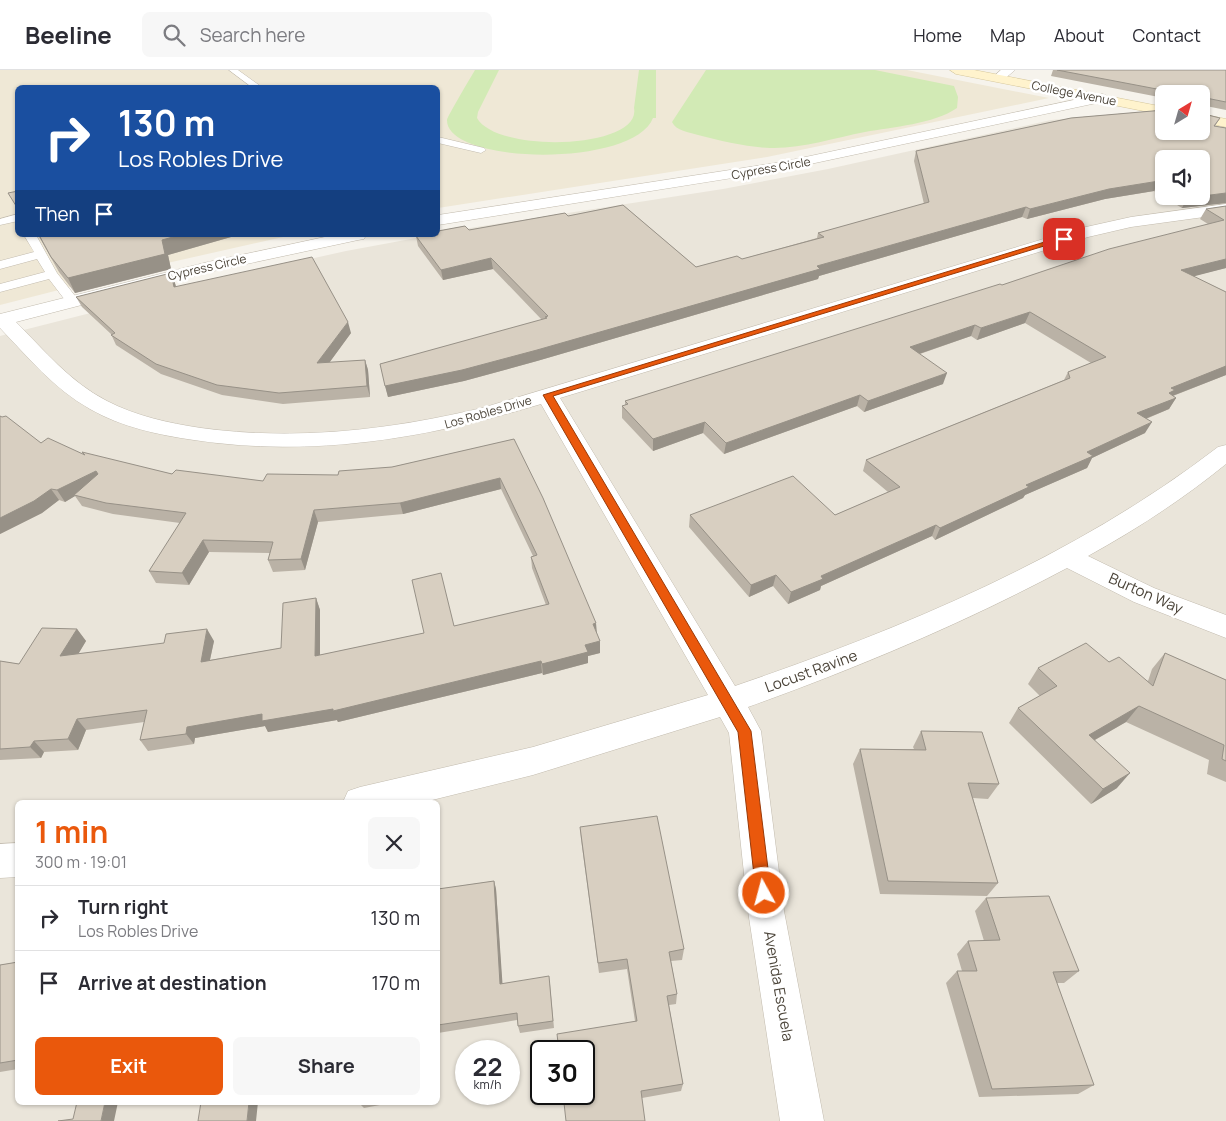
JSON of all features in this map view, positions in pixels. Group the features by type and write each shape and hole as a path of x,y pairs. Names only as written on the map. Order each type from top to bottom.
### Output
{"street":[{"name":"College Avenue","path":"956,70 1155,108"},
{"path":"998,78 1009,70"},
{"name":"Cypress Circle","path":"440,219 782,166 1102,98"},
{"path":"1210,120 1226,123"},
{"name":"Los Robles Drive","path":"1,320 65,384 90,400 120,415 163,428 212,437 266,441 306,441 374,437 430,428 547,395 1083,233 1131,222 1226,209"},
{"name":"Cypress Circle","path":"1,320 208,267 349,237"},
{"name":"Avenida Escuela","path":"547,395 744,731 766,911 802,1121"},
{"name":"Locust Ravine","path":"368,800 556,755 728,702 852,657 960,610 1067,557 1143,512 1208,467 1226,452"},
{"name":"Burton Way","path":"1067,557 1144,594 1226,627"},
{"path":"0,861 15,860"}],"lane":[{"path":"234,70 254,85"},
{"path":"440,140 481,150"},
{"path":"0,222 15,218"},
{"path":"31,237 52,274 74,301"},
{"path":"0,265 41,254"},
{"path":"0,288 52,274"}],"shaded area":[{"path":"0,70 907,70 1049,98 767,157 440,208 440,85 15,85 15,237 283,237 145,268 0,305"},
{"path":"1087,117 1155,129 1155,140 1210,140 1210,133 1226,134 1226,1121 0,1121 0,336 256,271 346,251 421,237 440,237 440,234 470,228 723,189 828,169 1051,120"}],"green space":[{"path":"475,70 499,70 478,112 477,118 490,130 511,137 538,141 566,142 593,139 616,132 630,122 634,108 639,70 656,70 656,118 653,118 639,134 613,146 579,152 542,155 507,152 476,146 455,135 447,120"},
{"path":"706,70 875,70 954,86 958,97 957,108 937,118 925,121 806,145 770,148 743,145 683,131 672,122"}],"building":[{"path":"1057,70 1226,70 1226,102 1210,99 1210,85 1155,85 1155,89"},
{"path":"1155,111 1155,140 1210,140 1210,116 1220,118 1214,126 1226,128 1226,193 1210,195 1210,150 1155,150 1155,182 1109,189 1030,209 1026,207 817,266 820,269 537,350 462,370 385,386 380,364 547,318 545,317 548,316 491,258 441,270 417,237 440,237 440,231 465,226 469,230 565,213 568,216 623,205 696,267 737,256 742,259 824,237 818,233 929,202 916,151 1071,118"},
{"path":"15,192 15,204 8,193"},
{"path":"1226,206 1226,259 1181,270 1226,292 1226,366 1171,388 1175,390 1169,393 1176,398 1137,413 1152,422 1087,452 1093,456 1026,485 1029,487 940,528 936,525 821,576 823,579 791,592 776,575 751,585 690,515 793,476 835,515 900,487 866,460 1070,378 1068,372 1106,357 1030,312 981,328 975,325 910,347 947,373 868,401 860,395 726,443 705,422 653,439 622,406 628,404 625,401 1000,284 1002,285 1109,249 1224,220 1206,209"},
{"path":"40,237 173,237 162,240 165,254 68,278 51,257"},
{"path":"312,257 348,322 317,363 365,360 367,386 279,393 217,385 156,364 111,335 115,333 76,297 171,273 174,287"},
{"path":"0,416 6,416 41,443 48,438 85,455 82,452 172,474 176,470 263,481 267,474 338,475 339,471 392,467 514,439 543,498 596,623 593,624 600,641 585,645 588,652 542,664 541,661 333,711 333,709 262,721 262,714 187,727 186,734 140,740 147,710 77,719 68,739 34,741 30,747 0,749 0,661 19,664 42,628 77,629 60,656 164,643 166,634 207,629 201,662 281,648 283,603 316,598 315,656 424,633 412,580 441,573 454,626 549,604 531,557 537,555 500,478 400,503 314,510 301,559 268,560 273,542 203,540 182,573 149,571 186,513 106,503 74,495 98,474 96,471 57,490 51,489 34,501 0,518"},
{"path":"1086,643 1109,662 1119,657 1153,686 1165,653 1226,680 1226,761 1222,759 1224,745 1139,706 1089,735 1130,773 1103,789 1018,708 1057,686 1038,668"},
{"path":"921,731 982,732 999,784 968,783 998,883 888,881 860,749 926,750"},
{"path":"657,816 684,949 669,952 677,994 667,996 683,1084 641,1091 645,1121 566,1121 564,1105 595,1105 595,1040 558,1040 557,1034 637,1021 627,959 598,963 580,827"},
{"path":"494,881 500,984 549,976 553,1021 518,1026 517,1013 440,1025 440,889"},
{"path":"1049,896 1079,971 1053,972 1094,1085 992,1089 957,971 977,971 968,941 1000,940 986,898"},
{"path":"15,962 15,1060 0,1063 0,965"},
{"path":"76,1105 104,1105 101,1121 58,1121 73,1119"},
{"path":"201,1105 249,1105 247,1121 198,1121"}],"route":[{"path":"764,893 744,731 547,395 1064,239"}]}
